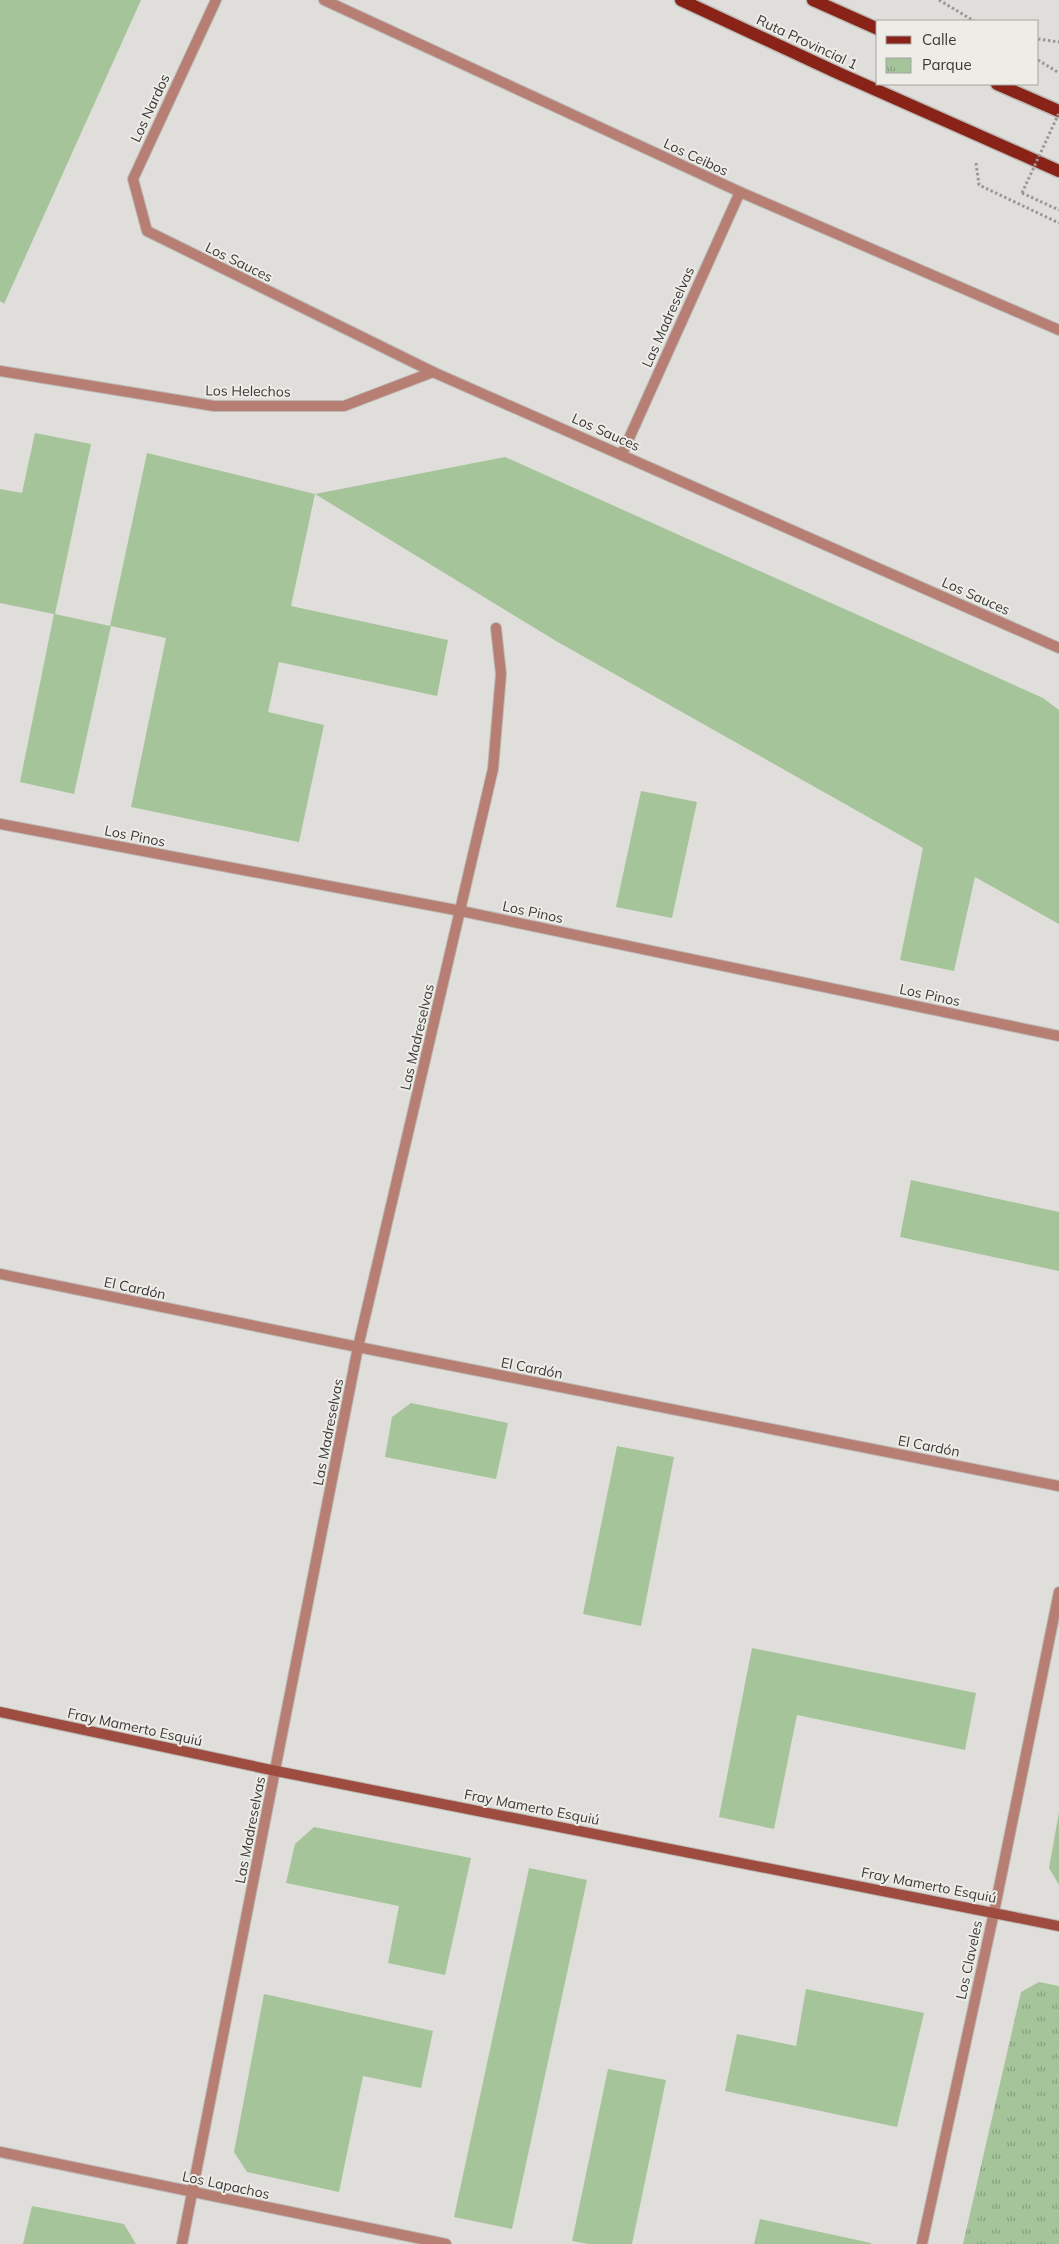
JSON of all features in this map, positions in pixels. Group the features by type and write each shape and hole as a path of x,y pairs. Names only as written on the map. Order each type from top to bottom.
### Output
{"main road":[{"name":"Ruta Provincial 1","path":"681,0 838,73 1059,171"},
{"path":"813,0 876,28"},
{"path":"1000,85 1059,112"}],"street":[{"name":"Los Nardos","path":"147,231 133,179 216,0"},
{"name":"Los Ceibos","path":"324,0 740,192 1059,330"},
{"name":"Las Madreselvas","path":"622,454 740,192"},
{"name":"Los Sauces","path":"147,231 433,372 1059,648"},
{"name":"Los Helechos","path":"0,371 214,406 344,406 433,372"},
{"name":"Las Madreselvas","path":"182,2244 358,1347 493,769 501,674 496,628"},
{"name":"Los Pinos","path":"0,824 461,911 1059,1036"},
{"name":"El Cardón","path":"0,1274 1059,1486"},
{"name":"Los Claveles","path":"922,2244 994,1912 1059,1592"},
{"name":"Fray Mamerto Esquiú","path":"0,1712 276,1770 1059,1926"},
{"name":"Los Lapachos","path":"0,2152 446,2244"}],"path":[{"path":"940,0 972,20"},
{"path":"1039,39 1059,42"},
{"path":"1039,61 1059,73"},
{"path":"1059,112 1022,193 1059,210"},
{"path":"972,132 979,185 1059,223"}],"green space":[{"path":"0,0 141,0 4,304 0,301"},
{"path":"35,433 91,444 55,614 110,626 147,453 315,494 291,606 448,640 437,696 279,662 268,712 324,725 299,842 131,807 166,638 111,626 74,794 20,782 54,614 0,603 0,489 22,493"},
{"path":"505,457 1043,698 1059,710 1059,924 975,877 954,971 900,960 923,848 556,641 315,494"},
{"path":"641,791 697,802 672,918 616,907"},
{"path":"911,1180 1059,1212 1059,1271 900,1237"},
{"path":"411,1403 508,1423 496,1479 385,1457 392,1417"},
{"path":"617,1446 674,1457 641,1626 583,1614"},
{"path":"752,1648 976,1693 965,1750 797,1715 774,1829 719,1817"},
{"path":"1059,1812 1059,1885 1049,1868"},
{"path":"314,1827 471,1858 445,1975 388,1963 399,1906 286,1883 295,1844"},
{"path":"529,1868 587,1880 512,2229 454,2217"},
{"path":"1039,1982 1059,1986 1059,2244 963,2244 1021,1992"},
{"path":"806,1989 924,2013 897,2127 725,2091 737,2034 796,2046"},
{"path":"264,1994 433,2031 421,2088 363,2076 339,2192 247,2172 234,2152"},
{"path":"608,2069 666,2080 632,2244 588,2244 572,2241"},
{"path":"32,2206 124,2224 136,2244 23,2244"},
{"path":"760,2219 871,2243 871,2244 754,2244"}]}
